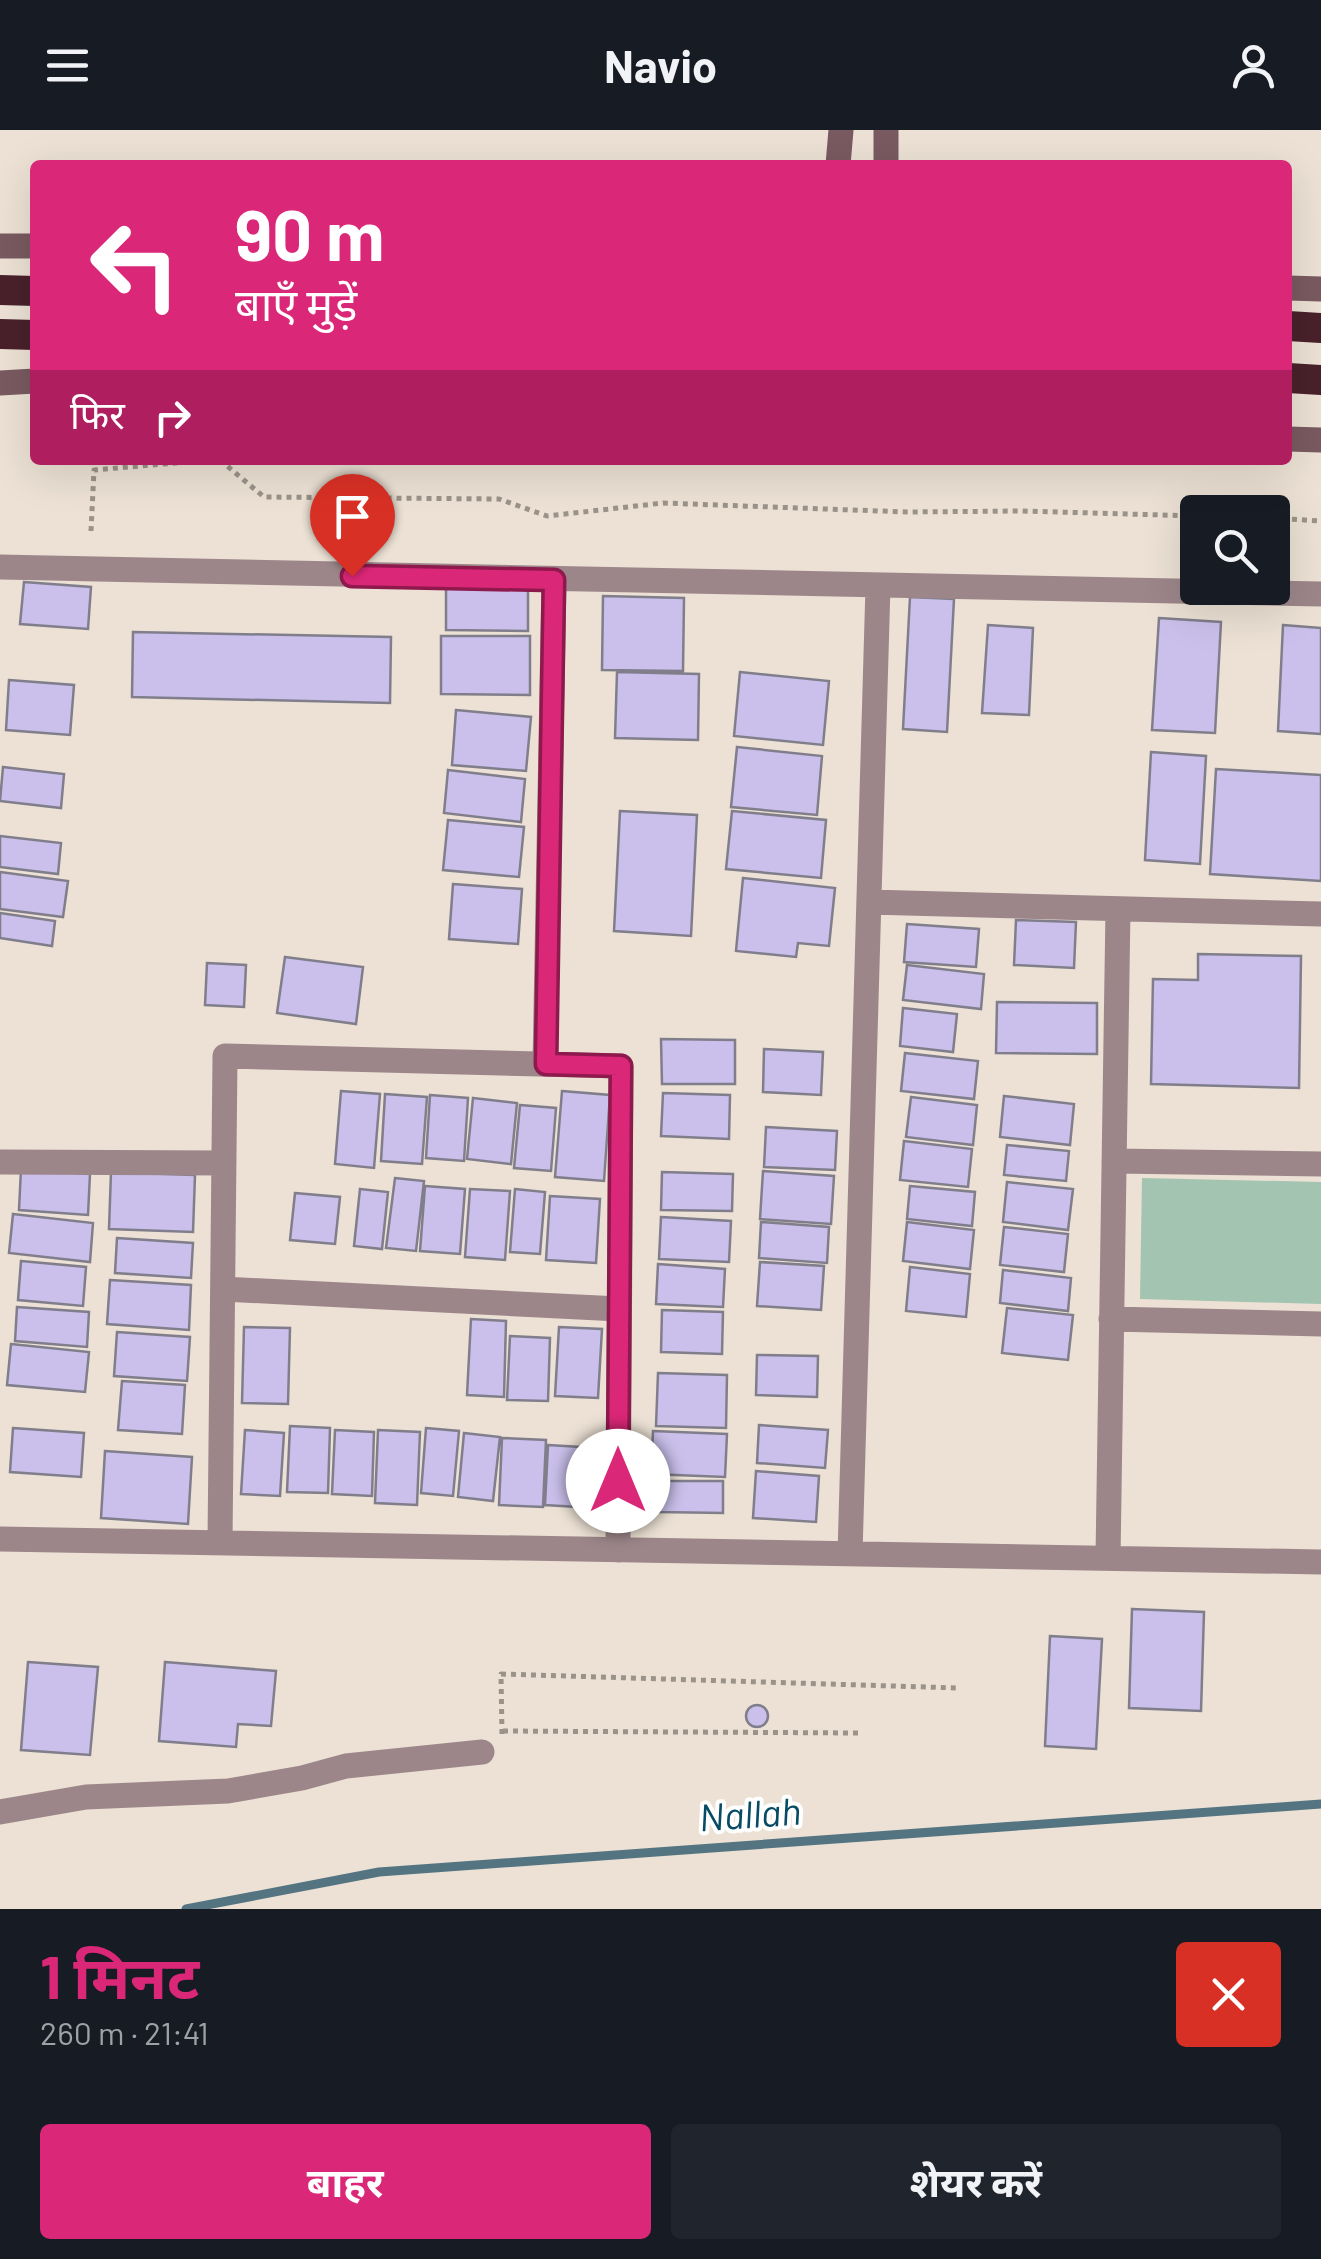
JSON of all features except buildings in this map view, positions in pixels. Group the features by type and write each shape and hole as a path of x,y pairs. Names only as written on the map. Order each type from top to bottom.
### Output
{"highway":[{"path":"0,290 30,291"},
{"path":"1292,326 1321,328"},
{"path":"0,334 30,335"},
{"path":"1292,378 1321,380"}],"street":[{"path":"838,160 841,130"},
{"path":"886,130 886,160"},
{"path":"0,246 30,246"},
{"path":"1292,288 1321,289"},
{"path":"0,383 30,381"},
{"path":"1292,438 1321,440"},
{"path":"0,567 1321,594"},
{"path":"546,1064 554,580"},
{"path":"850,1554 878,586"},
{"path":"869,902 1321,914"},
{"path":"1108,1558 1118,909"},
{"path":"220,1543 225,1056 621,1066 618,1550"},
{"path":"1114,1161 1321,1164"},
{"path":"0,1162 224,1163"},
{"path":"223,1289 620,1309"},
{"path":"1112,1319 1321,1324"},
{"path":"0,1539 1321,1562"},
{"path":"0,1812 86,1797 228,1791 346,1766 492,1752"}],"path":[{"path":"90,531 94,470 152,465"},
{"path":"226,465 264,497 500,499 547,516 663,503 908,512 1180,515"},
{"path":"1290,519 1321,521"},
{"path":"492,1752 502,1731 502,1674 958,1688"},
{"path":"502,1731 860,1733"}],"green space":[{"path":"1142,1178 1321,1182 1321,1304 1140,1299"}],"waterway":[{"name":"Nallah","path":"186,1909 379,1872 1321,1804"}],"route":[{"path":"352,576 554,580 546,1064 621,1066 618,1481"}]}
